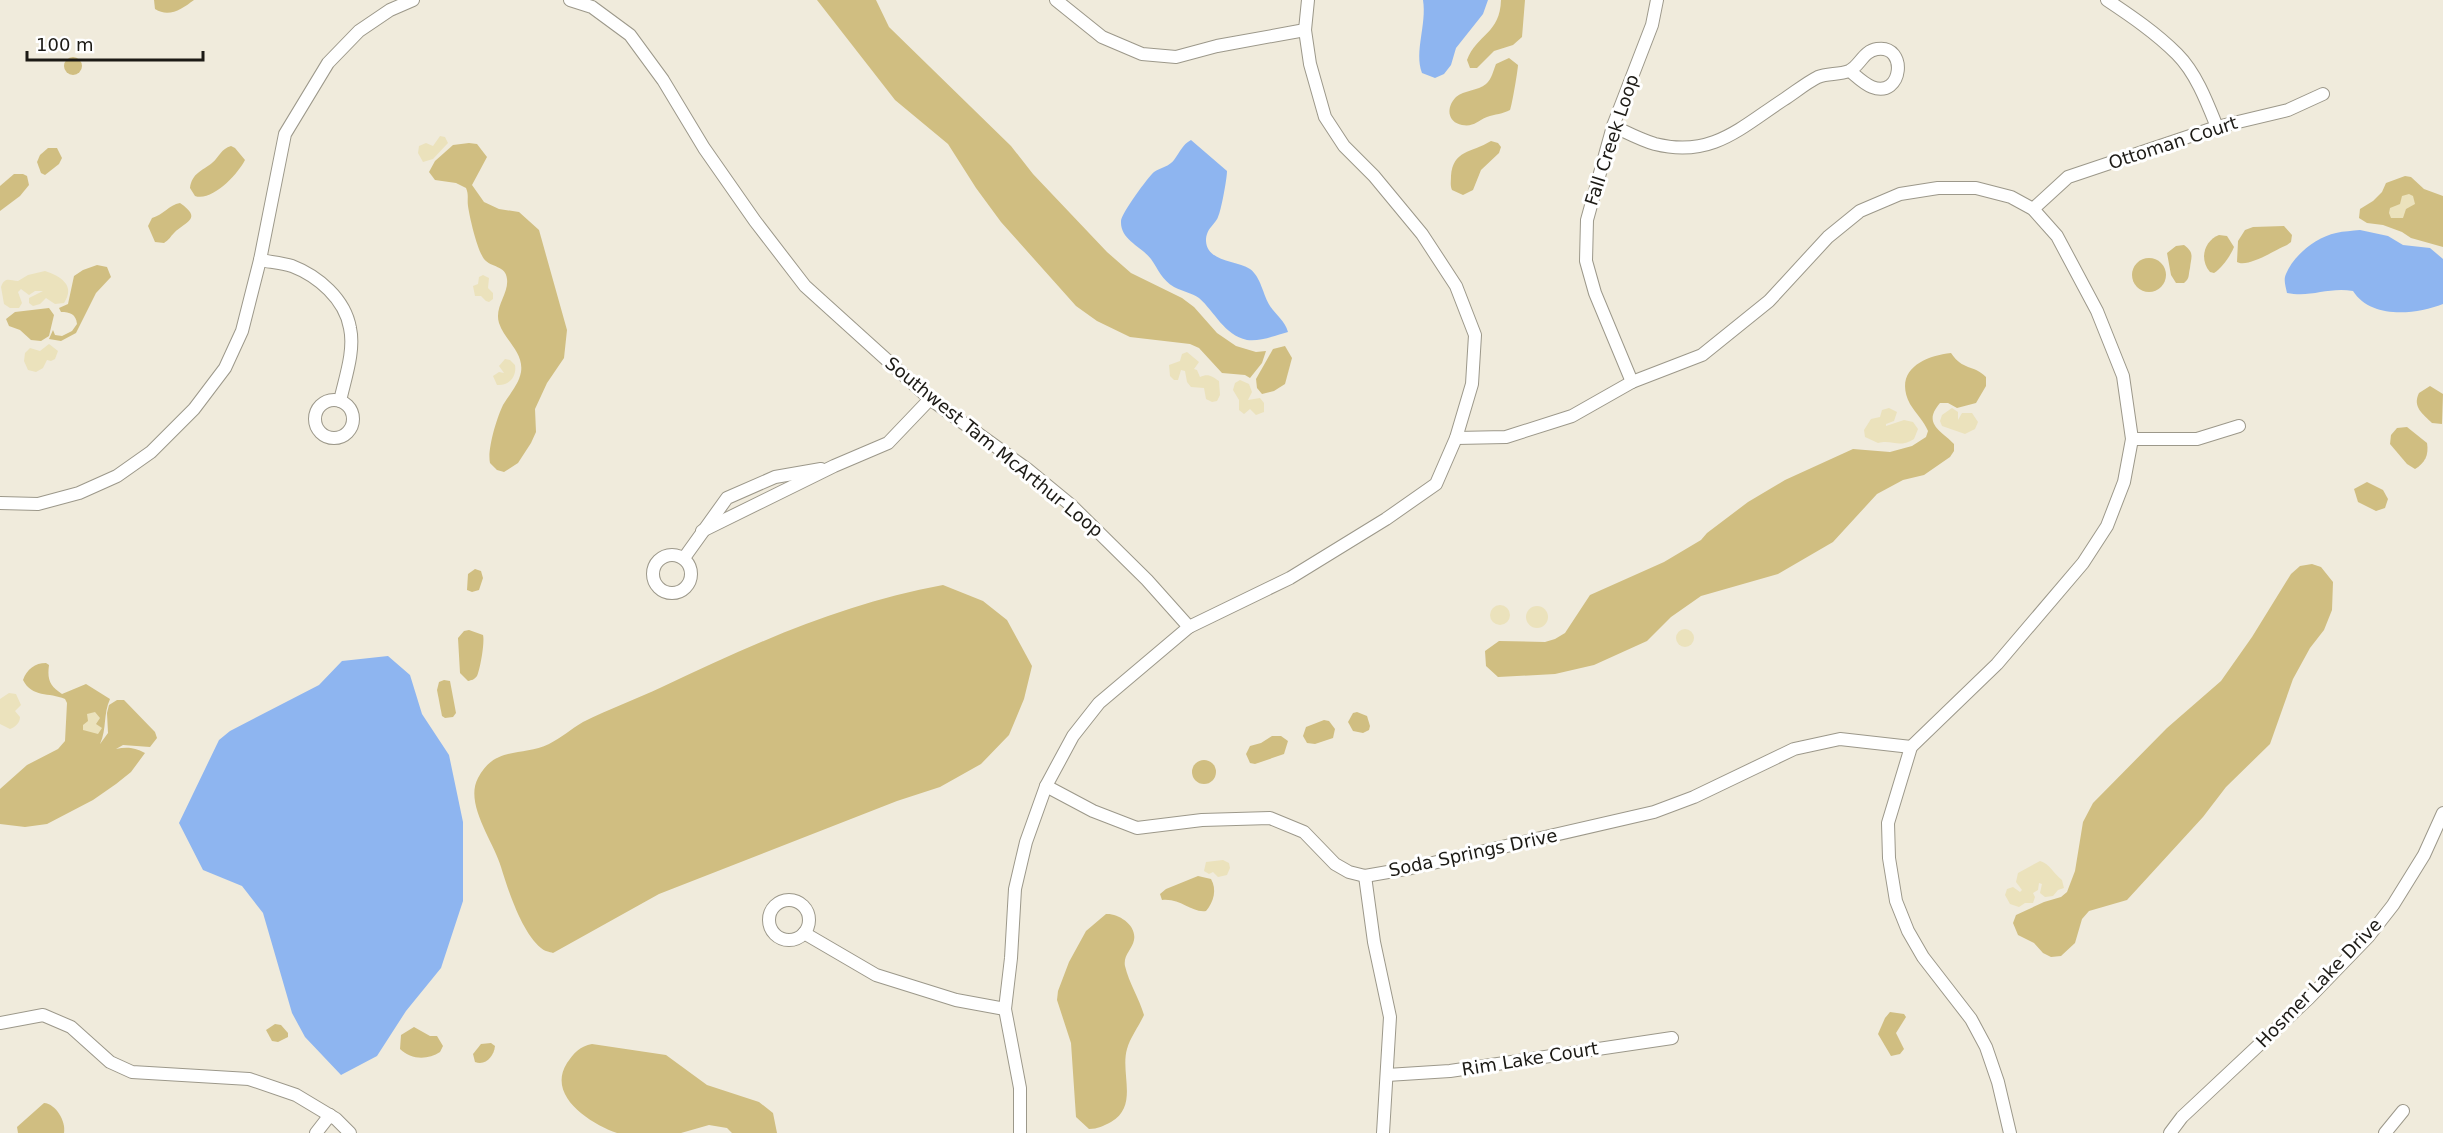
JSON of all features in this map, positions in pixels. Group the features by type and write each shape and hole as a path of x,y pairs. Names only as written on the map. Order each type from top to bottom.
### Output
{"street":[{"path":"0,503 38,504 79,493 117,476 151,452 194,409 225,368 242,331 260,260 285,134 328,63 359,31 390,10 413,0"},
{"name":"Southwest Tam McArthur Loop","path":"570,0 592,7 630,35 663,80 704,148 755,221 805,286 930,399 1027,469 1072,506 1147,580 1189,627"},
{"path":"1056,0 1101,37 1142,54 1176,57 1217,46 1305,30"},
{"path":"1020,1133 1020,1088 1005,1009 1015,889 1026,842 1046,786 1072,736 1098,703 1189,627 1290,578 1386,519 1436,484 1456,438 1472,384 1475,335 1456,286 1422,234 1374,176 1344,146 1325,117 1310,64 1305,30 1308,0"},
{"name":"Fall Creek Loop","path":"1632,382 1595,293 1586,261 1587,220 1613,126 1652,25 1658,0"},
{"path":"2107,0 2142,24 2178,55 2205,96 2217,127"},
{"path":"1613,126 1654,144 1692,149 1718,142 1818,77 1850,71"},
{"name":"Ottoman Court","path":"2033,209 2068,177 2217,127 2288,110 2323,94"},
{"path":"1456,438 1506,437 1572,416 1632,382 1701,355 1769,301 1828,237 1860,211 1900,194 1938,188 1976,188 2011,196 2033,209 2057,236 2083,280 2101,318 2123,376 2132,439 2124,482 2107,526 2083,563 1997,664 1911,747 1888,824 1889,858 1896,901 1908,931 1923,957 1971,1019 1986,1047 1998,1082 2010,1133"},
{"path":"260,260 291,266 314,278 329,290 345,311 351,329 350,356 340,401"},
{"path":"702,531 834,466 888,444 930,399"},
{"path":"2132,439 2197,439 2239,426"},
{"path":"684,558 727,498 775,477 834,466"},
{"name":"Soda Springs Drive","path":"1046,786 1093,811 1137,828 1202,820 1270,818 1304,832 1335,864 1349,872 1365,876 1411,868 1654,812 1694,797 1794,749 1840,740 1911,747"},
{"name":"Hosmer Lake Drive","path":"2170,1133 2182,1117 2309,998 2368,937 2393,905 2424,855 2443,813"},
{"path":"1365,876 1374,942 1390,1017 1383,1133"},
{"path":"804,933 876,975 956,1000 1005,1009"},
{"path":"0,1023 43,1015 71,1026 110,1062 132,1072 249,1079 296,1095 330,1115 350,1133"},
{"name":"Rim Lake Court","path":"1387,1075 1450,1071 1672,1038"},
{"path":"2402,1133 2388,1130 2403,1111"},
{"path":"316,1133 330,1115"}],"shaded area":[{"path":"154,0 194,0 180,9 165,13 155,9"},
{"path":"817,0 876,0 889,27 1011,146 1033,174 1107,252 1131,273 1182,298 1194,307 1217,333 1236,346 1256,352 1266,351 1262,363 1250,378 1245,375 1222,373 1199,348 1190,344 1130,337 1097,321 1076,306 1001,222 948,144 895,100"},
{"path":"1501,0 1525,0 1522,37 1513,45 1494,51 1477,68 1470,68 1467,60 1471,51 1497,20"},
{"path":"73,57 79,60 82,66 79,72 73,75 67,72 64,66 67,60"},
{"path":"1509,58 1518,65 1510,110 1470,125 1462,125 1453,121 1450,109 1456,97 1486,84 1496,64"},
{"path":"1491,141 1498,143 1501,147 1499,153 1481,170 1473,190 1463,195 1452,190 1451,176 1455,161 1464,153"},
{"path":"477,144 487,157 472,185 484,202 499,209 519,212 539,230 567,330 564,358 547,383 535,409 536,432 518,463 504,472 497,470 490,463 490,450 498,417 521,372 520,358 502,329 498,317 507,285 506,274 487,262 481,254 470,218 466,188 456,183 435,180 429,172 435,161 453,145"},
{"path":"231,146 245,160 242,166 224,186 209,195 195,196 190,188 195,176"},
{"path":"48,148 57,148 62,158 59,164 45,175 41,173 37,162 40,155"},
{"path":"14,174 27,176 29,185 20,196 0,211 0,186"},
{"path":"2405,176 2411,177 2424,189 2443,196 2443,247 2411,238 2383,225 2367,223 2359,218 2360,209 2382,192 2386,183"},
{"path":"180,203 190,213 190,220 164,243 155,242 148,226 152,218"},
{"path":"2284,226 2292,235 2291,242 2254,261 2237,262 2238,241 2245,230 2253,227"},
{"path":"2219,235 2227,236 2234,247 2226,261 2214,273 2210,272 2207,267 2204,256 2210,241"},
{"path":"2184,245 2192,255 2188,277 2184,283 2176,283 2171,275 2167,253 2176,246"},
{"path":"2149,258 2161,263 2166,275 2161,287 2149,292 2137,287 2132,275 2137,263"},
{"path":"97,265 107,267 111,277 96,293 76,333 61,341 49,339 53,330 55,335 62,336 72,331 77,324 74,316 61,312 59,308 68,304 74,276"},
{"path":"49,308 54,315 49,336 41,341 31,340 20,330 9,326 6,319 15,312"},
{"path":"1285,346 1292,358 1285,384 1274,391 1262,394 1257,388 1256,379 1273,349"},
{"path":"1951,353 1960,363 1977,370 1986,377 1986,386 1976,403 1957,408 1948,403 1940,403 1935,410 1933,422 1954,444 1954,451 1950,457 1924,475 1903,480 1877,494 1833,542 1778,574 1701,596 1671,617 1647,641 1594,665 1555,674 1498,677 1486,666 1485,651 1499,641 1545,642 1555,639 1565,633 1590,595 1664,562 1701,540 1748,502 1785,480 1853,449 1890,452 1912,446 1926,437 1928,431 1910,404 1905,383 1908,374 1921,362"},
{"path":"2430,386 2443,394 2442,424 2432,423 2418,406 2419,393"},
{"path":"2407,427 2427,443 2426,458 2415,469 2407,464 2390,444 2391,435 2397,428"},
{"path":"2367,482 2383,490 2388,499 2385,508 2376,511 2358,502 2354,489"},
{"path":"2312,564 2321,567 2333,582 2332,610 2324,630 2310,648 2293,679 2270,744 2226,787 2203,817 2127,900 2089,911 2082,919 2075,943 2061,956 2051,957 2043,953 2034,943 2018,935 2013,923 2016,915 2061,897 2067,892 2075,871 2083,822 2093,803 2167,728 2221,681 2252,637 2291,574 2300,566"},
{"path":"475,569 481,571 483,578 479,590 472,592 467,590 468,574"},
{"path":"943,585 983,601 1007,620 1032,666 1024,699 1009,735 981,764 940,787 897,801 659,894 553,953 542,949 534,941 516,910 477,811 475,788 478,778 493,761 501,756 549,744 593,717 730,655 799,627 870,602"},
{"path":"469,630 483,635 483,639 477,676 468,681 460,673 458,638 464,631"},
{"path":"46,663 49,665 50,682 62,694 86,684 110,699 100,744 108,733 109,705 117,700 124,700 155,732 157,738 150,747 123,745 116,749 130,748 145,753 131,772 93,800 47,824 25,827 0,824 0,789 27,765 58,749 65,741 67,703 65,699 31,690 23,680 32,667"},
{"path":"450,681 456,713 453,717 442,716 437,690 439,682"},
{"path":"1357,712 1367,716 1370,726 1369,730 1363,733 1353,731 1348,722 1353,713"},
{"path":"1324,720 1329,721 1335,729 1333,738 1315,744 1307,743 1303,736 1306,727"},
{"path":"1272,736 1281,736 1288,741 1284,754 1255,764 1250,763 1246,754 1250,746 1261,743"},
{"path":"1204,760 1212,764 1216,772 1212,780 1204,784 1196,780 1192,772 1196,764"},
{"path":"1198,876 1211,879 1214,887 1213,900 1206,911 1195,910 1175,901 1162,900 1160,894 1166,889"},
{"path":"1106,914 1121,918 1133,929 1134,940 1125,959 1125,966 1144,1015 1130,1041 1125,1058 1127,1098 1124,1107 1111,1122 1089,1129 1076,1117 1071,1043 1057,1000 1069,962 1086,931"},
{"path":"1890,1012 1904,1014 1906,1017 1896,1033 1904,1049 1900,1054 1891,1056 1878,1034"},
{"path":"275,1024 281,1025 288,1033 288,1037 278,1042 272,1041 266,1030"},
{"path":"414,1027 430,1036 437,1036 443,1046 440,1052 420,1058 404,1053 400,1049 401,1035"},
{"path":"491,1043 495,1046 491,1057 483,1063 475,1062 473,1054 481,1044"},
{"path":"592,1044 666,1055 707,1085 759,1102 773,1113 777,1133 732,1133 727,1128 709,1125 681,1133 617,1133 607,1129 584,1116 574,1107 562,1087 562,1075 567,1063 578,1050"},
{"path":"44,1103 52,1106 59,1114 64,1133 18,1133 17,1127"}],"sand":[{"path":"440,136 445,137 448,143 433,159 423,162 418,153 419,146 426,143 433,146"},
{"path":"2409,194 2413,196 2415,204 2406,209 2403,218 2391,218 2390,208 2400,204 2402,196"},
{"path":"45,271 65,282 68,291 64,303 55,304 46,298 40,304 33,306 29,303 29,298 43,291 35,291 29,295 21,289 18,292 22,303 19,308 10,308 4,304 1,287 4,281 18,281 28,275"},
{"path":"483,275 489,278 488,288 493,293 493,299 489,302 481,296 475,296 473,286 478,284 479,277"},
{"path":"49,344 58,351 55,359 47,360 43,368 36,372 28,370 24,361 25,353 30,348 40,351"},
{"path":"1187,352 1199,362 1194,369 1200,377 1210,376 1219,381 1220,395 1217,401 1212,402 1206,399 1204,388 1191,387 1187,382 1185,371 1181,370 1178,380 1170,376 1169,365 1180,361 1182,354"},
{"path":"505,359 515,365 515,373 505,384 497,385 493,376 499,372 504,373 499,366"},
{"path":"1240,380 1249,384 1252,392 1248,400 1260,398 1264,403 1264,412 1256,415 1250,409 1244,414 1239,410 1239,400 1233,390 1235,383"},
{"path":"1889,408 1897,412 1894,421 1886,426 1904,420 1913,422 1918,429 1914,439 1900,444 1878,443 1865,437 1864,430 1871,419 1880,417 1882,410"},
{"path":"1952,408 1958,412 1958,420 1962,413 1972,413 1978,422 1975,429 1965,434 1942,426 1940,421 1942,415"},
{"path":"1500,605 1507,608 1510,615 1507,622 1500,625 1493,622 1490,615 1493,608"},
{"path":"1533,606 1541,606 1548,613 1548,621 1541,628 1533,628 1526,621 1526,613"},
{"path":"1685,629 1691,632 1694,638 1691,644 1685,647 1679,644 1676,638 1679,632"},
{"path":"9,693 16,694 21,705 15,711 20,717 19,721 10,729 0,724 0,699"},
{"path":"95,712 100,718 96,724 102,728 98,734 83,730 83,725 88,721 87,714"},
{"path":"1223,860 1229,863 1230,868 1227,875 1218,877 1213,872 1209,874 1204,871 1206,862"},
{"path":"2040,861 2062,880 2064,888 2058,890 2053,896 2045,897 2040,893 2042,884 2039,883 2038,890 2033,893 2035,897 2033,903 2025,903 2019,907 2010,904 2005,895 2007,889 2013,887 2020,892 2022,890 2016,882 2018,873"}],"water":[{"path":"1423,0 1488,0 1483,14 1456,48 1451,65 1444,74 1435,78 1422,73 1420,65"},
{"path":"1191,140 1227,171 1219,214 1206,237 1208,248 1217,257 1244,266 1254,272 1270,306 1283,321 1288,332 1252,340 1232,333 1199,298 1166,281 1147,254 1124,233 1122,217 1141,188 1154,172 1172,162 1183,146"},
{"path":"2360,230 2388,236 2403,245 2430,248 2443,259 2443,304 2420,311 2394,312 2371,306 2353,291 2287,293 2286,274 2289,267 2306,248 2328,235"},
{"path":"388,656 410,675 422,714 449,755 463,822 463,901 441,968 406,1011 377,1056 341,1075 305,1037 292,1013 263,913 242,886 203,870 179,823 219,740 230,731 319,685 342,661"}]}
